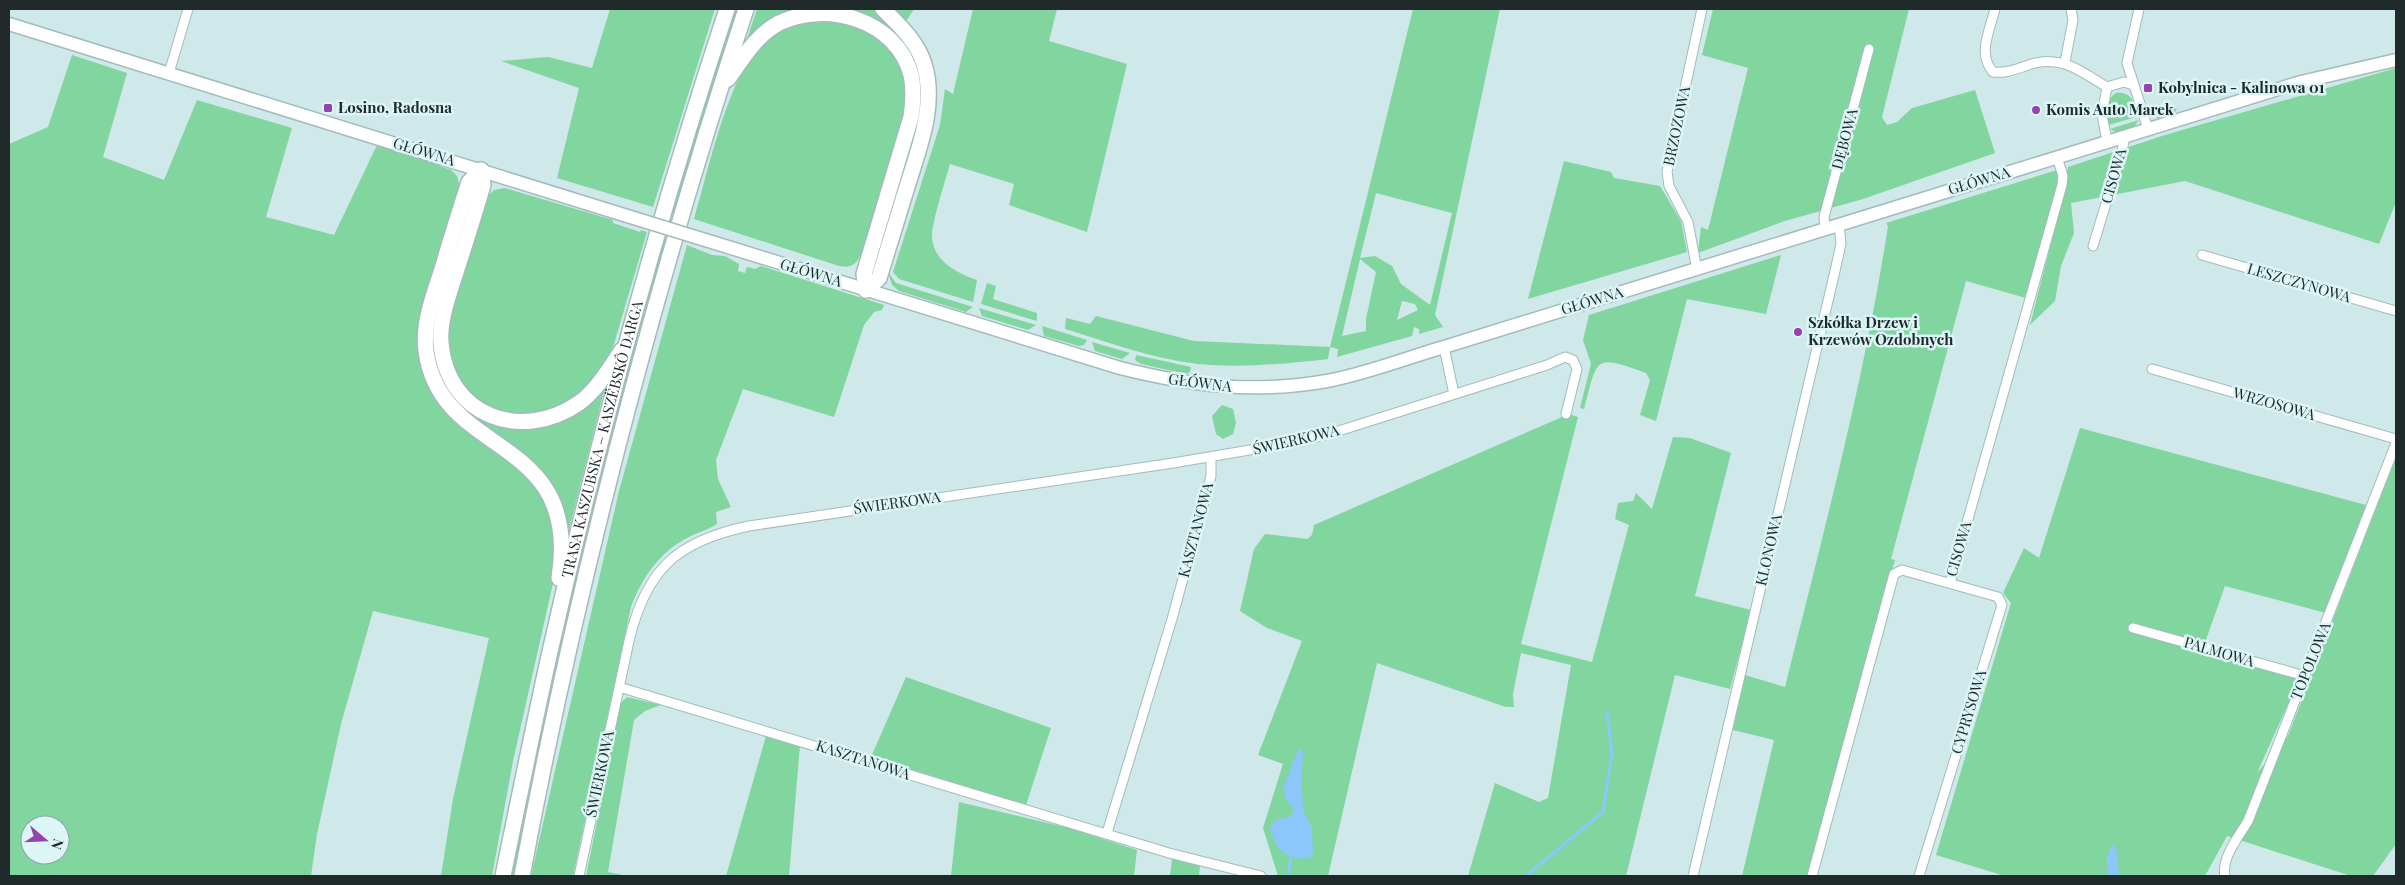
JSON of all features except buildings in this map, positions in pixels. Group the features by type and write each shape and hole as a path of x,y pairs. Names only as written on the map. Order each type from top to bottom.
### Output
{"highway":[{"name":"TRASA KASZUBSKA – KASZËBSKÔ DARGA","path":"503,876 549,656 591,483 684,145 727,9"},
{"name":"TRASA KASZUBSKA – KASZËBSKÔ DARGA","path":"522,876 566,661 608,487 661,288 746,9"},
{"path":"866,290 879,278 923,134 928,104 927,75 918,52 902,28 883,9"},
{"path":"720,90 757,40 768,30 793,17 809,13 833,13 855,17 881,31 900,52 911,75 912,118 864,274 866,290"},
{"path":"481,170 483,185 450,292 442,333 446,367 456,390 470,404 496,417 510,421 533,422 549,418 580,402 592,391 629,340"},
{"path":"481,170 469,182 462,202 431,304 426,328 426,349 433,381 444,400 460,416 536,474 555,506 558,515 562,554 549,656"}],"main road":[{"name":"GŁÓWNA","path":"9,24 1120,368 1165,379 1222,388 1272,388 1328,381 1696,270 2148,128 2302,82 2396,60"}],"street":[{"path":"169,73 188,9"},
{"name":"BRZOZOWA","path":"1696,270 1688,222 1669,186 1667,172 1702,9"},
{"path":"1995,9 1984,54 1986,65 1993,72 2004,74 2037,63 2065,62 2107,87 2124,82 2133,85"},
{"path":"2065,62 2073,20 2070,9"},
{"path":"2139,9 2127,63 2148,128"},
{"name":"DĘBOWA","path":"1825,228 1824,217 1869,49"},
{"path":"2107,87 2102,115 2107,141"},
{"name":"CISOWA","path":"2093,246 2125,136"},
{"name":"CISOWA","path":"1812,876 1894,574 1902,570 1950,583 2062,184 2063,176 2057,157"},
{"name":"KLONOWA","path":"1693,876 1835,271 1841,244 1839,224"},
{"name":"LESZCZYNOWA","path":"2202,255 2396,311"},
{"path":"1444,347 1454,394"},
{"name":"ŚWIERKOWA","path":"579,876 619,687 638,608 654,577 670,560 690,544 719,532 792,519 1211,457 1329,434 1547,365 1565,357 1573,360 1577,369 1566,414"},
{"name":"WRZOSOWA","path":"2152,369 2396,439"},
{"name":"TOPOLOWA","path":"2225,876 2224,871 2227,858 2248,820 2396,443"},
{"name":"KASZTANOWA","path":"1107,833 1172,619 1212,476 1211,457"},
{"name":"CYPRYSOWA","path":"1919,876 2002,605 1998,597 1950,583"},
{"name":"PALMOWA","path":"2133,628 2305,676"},
{"name":"KASZTANOWA","path":"619,687 1169,853 1261,876"}],"green space":[{"path":"610,9 715,9 653,207 557,178 579,88 501,61 548,57 592,68"},
{"path":"734,9 740,9 677,215 670,213"},
{"path":"757,9 801,9 749,40 747,39"},
{"path":"846,9 875,9 911,49 920,71 922,115 878,262 873,260 919,101 880,23"},
{"path":"892,9 914,9 905,23"},
{"path":"973,9 1057,9 1049,41 1127,64 1087,232 1009,205 1014,184 950,164 932,231 933,245 947,265 977,280 973,302 899,279 893,272 940,125 945,89 953,94"},
{"path":"1413,9 1500,9 1435,315 1443,327 1419,334 1419,329 1414,327 1412,336 1337,357 1338,349 1330,347","holes":["1376,193 1452,213 1430,305 1401,284 1392,266 1375,256 1360,258","1360,259 1376,272 1366,319 1366,331 1342,336","1402,301 1415,304 1418,310 1397,320"]},
{"path":"1713,9 1909,9 1882,117 1887,125 1897,122 1912,108 1975,90 1995,153 1863,199 1785,221 1698,253 1701,227 1708,230 1748,68 1702,55"},
{"path":"801,21 850,22 882,40 896,56 905,78 906,108 864,257 860,256 854,264 846,267 694,219 712,153 737,82 759,47 769,38"},
{"path":"72,55 127,73 103,157 164,180 197,100 292,128 266,217 334,235 378,143 451,170 457,176 460,187 420,353 422,367 436,398 447,412 530,477 553,517 554,579 513,761 492,876 441,876 453,799 489,638 373,611 341,724 317,834 311,876 9,876 9,144 48,127"},
{"path":"2396,68 2396,202 2379,244 2185,181 2071,203 2074,233 2061,266 2055,301 2030,325 2064,193 2068,167 2165,135"},
{"path":"2116,93 2126,94 2132,99 2139,116 2109,125 2108,103"},
{"path":"2177,108 2173,116 2161,119 2151,116"},
{"path":"2139,120 2133,128 2118,133 2110,129"},
{"path":"1564,161 1611,172 1614,178 1660,186 1681,221 1687,252 1528,299"},
{"path":"2057,170 2057,188 2026,298 1966,281 1891,559 1895,560 1808,876 1742,876 1774,740 1733,730 1745,675 1785,687 1855,400 1878,284 1888,226 1886,223"},
{"path":"477,183 435,346 490,422 521,428 551,424 579,412 604,391 569,529 556,493 541,470 518,449 483,425 453,399 442,383 435,363 432,331 435,315"},
{"path":"505,188 613,220 613,223 640,232 641,230 647,232 607,362 586,390 565,406 520,416 485,407 465,391 452,367 448,342 450,315 486,198 494,190"},
{"path":"663,238 669,240 515,876 508,876 544,705 610,431"},
{"path":"687,245 712,255 725,256 739,264 738,271 745,273 747,267 755,269 761,266 884,305 882,310 874,312 864,325 834,417 743,389 716,460 718,479 731,507 716,512 717,524 692,535 669,550 661,558 646,576 631,607 573,876 531,876 619,491"},
{"path":"1781,255 1766,314 1687,299 1656,421 1640,415 1650,380 1646,373 1616,363 1607,362 1600,364 1592,379 1584,409 1580,408 1591,364 1583,340 1589,315"},
{"path":"888,272 896,283 973,307 966,312 899,291 892,285"},
{"path":"987,283 996,286 993,299 1037,313 1037,321 981,304"},
{"path":"979,308 1036,325 1028,330 982,316"},
{"path":"1096,316 1194,341 1330,347 1328,359 1263,365 1230,366 1198,364 1147,354 1065,329 1066,318 1090,324"},
{"path":"1042,326 1087,340 1084,345 1079,346 1044,336"},
{"path":"1092,342 1130,353 1122,359 1095,351"},
{"path":"1136,355 1191,367 1190,372 1186,374 1141,364 1135,360"},
{"path":"1222,405 1233,409 1236,423 1233,434 1223,439 1216,434 1212,416"},
{"path":"1569,414 1578,417 1521,644 1592,662 1629,525 1615,519 1618,503 1633,501 1636,493 1652,509 1673,437 1690,438 1731,453 1695,596 1751,610 1730,689 1675,675 1626,876 1468,876 1495,783 1539,802 1548,798 1571,665 1521,653 1513,694 1514,707 1506,707 1377,663 1328,876 1278,876 1263,828 1283,764 1258,755 1302,641 1267,628 1240,611 1254,549 1265,534 1307,539 1312,535 1314,525"},
{"path":"2080,428 2366,505 2326,613 2225,586 2203,648 2301,675 2257,773 2288,736 2396,457 2396,844 2373,876 2351,876 2227,836 2205,876 2005,876 1936,855 2011,603 2003,593 2024,548 2039,558"},
{"path":"906,677 1051,728 1026,805 871,757"},
{"path":"627,697 661,705 645,711 634,720 608,872 627,876 586,876 621,703"},
{"path":"766,736 800,745 789,876 726,876"},
{"path":"959,802 1069,828 1137,850 1134,876 951,876"},
{"path":"1172,859 1200,866 1199,876 1170,876"}],"water":[{"path":"1299,748 1303,751 1301,781 1304,813 1312,828 1313,855 1300,859 1291,857 1279,849 1270,830 1276,820 1288,818 1295,811 1286,799 1283,788"},
{"path":"2113,843 2117,854 2119,876 2108,876 2107,857"}],"waterway":[{"path":"1526,876 1603,812 1612,753 1607,713"},
{"path":"1288,876 1291,855"}],"place":[{"name":"Kobylnica - Kalinowa 01","path":"2148,88"},
{"name":"Łosino, Radosna","path":"328,108"},
{"name":"Komis Auto Marek","path":"2036,110"},
{"name":"Szkółka Drzew i Krzewów Ozdobnych","path":"1798,332"}]}
